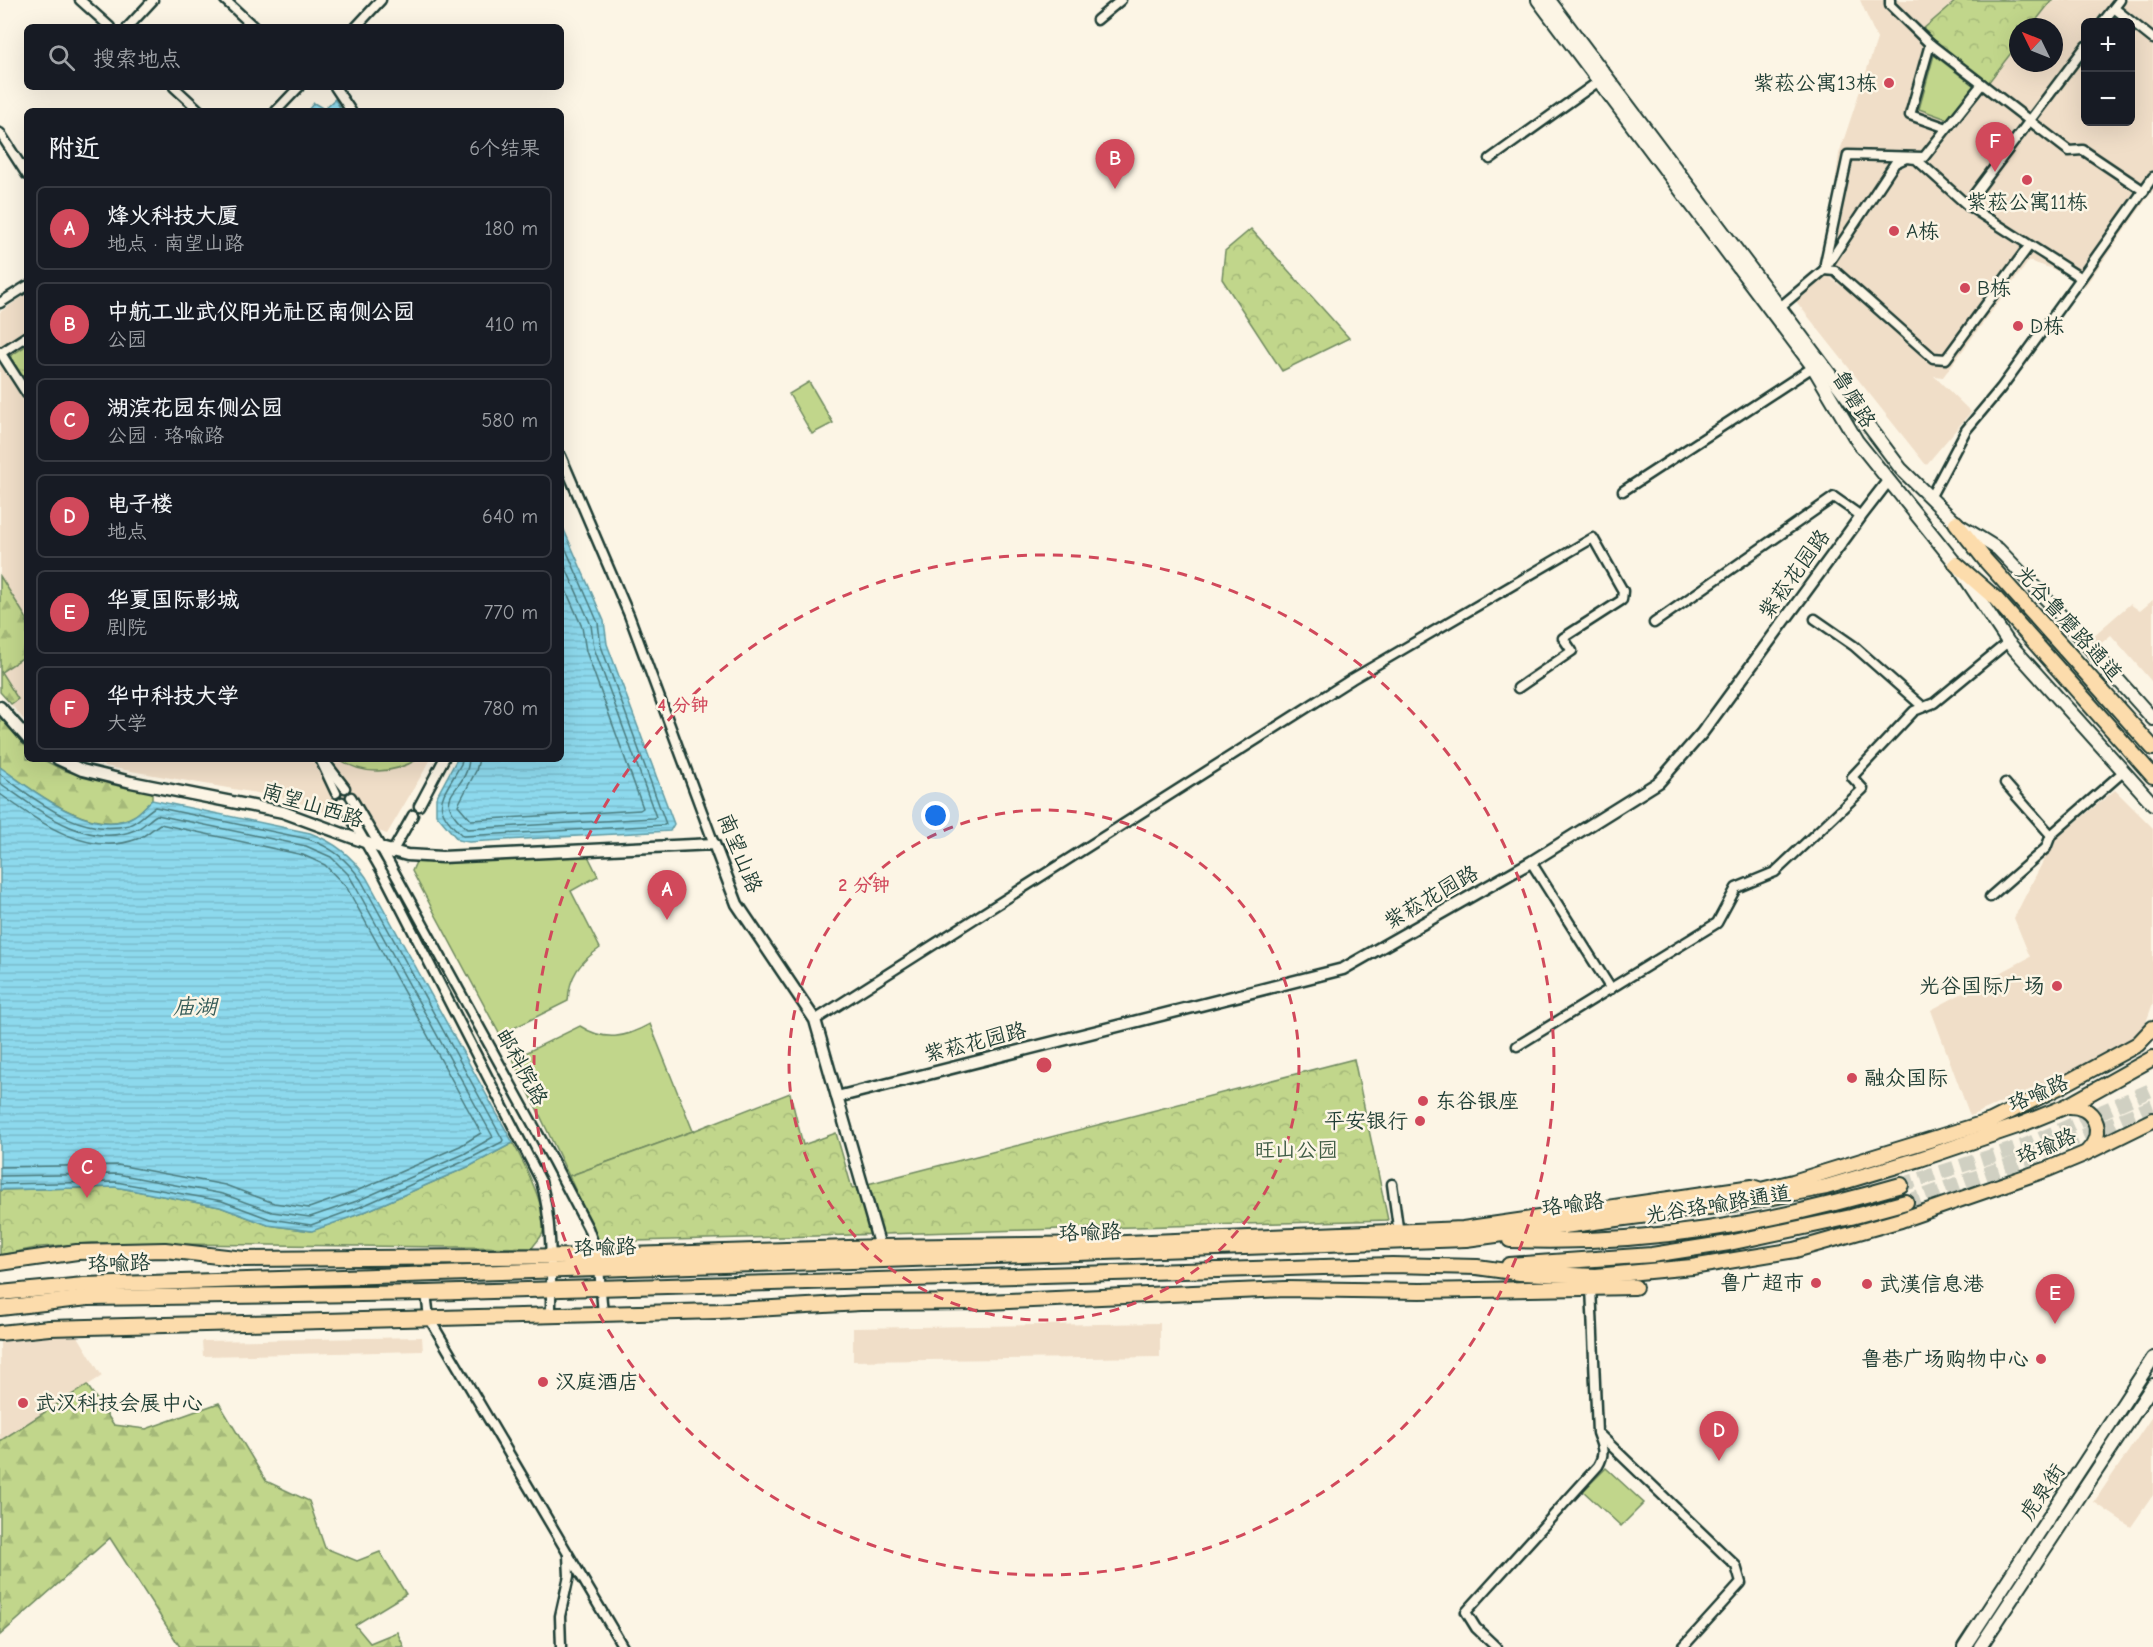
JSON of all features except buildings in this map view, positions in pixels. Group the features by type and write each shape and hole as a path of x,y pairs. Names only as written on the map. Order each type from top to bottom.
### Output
{"main road":[{"name":"鲁磨路","path":"1538,0 1813,368 1857,441 1956,564 2008,642 2153,804"},
{"name":"鲁磨路","path":"1549,0 1901,469 1956,523 1998,549 2047,600 2153,719"},
{"name":"光谷鲁磨路通道","path":"1956,523 1986,561 2153,748"},
{"name":"光谷鲁磨路通道","path":"1956,564 1996,599 2153,776"},
{"path":"1399,1236 1463,1229 1752,1187 1761,1190 1792,1182 1991,1120 2057,1088 2138,1044 2153,1028"},
{"name":"珞喻路","path":"0,1293 84,1285 551,1263 1399,1236 1466,1239 1747,1202 1826,1187 1920,1159 2020,1125 2067,1106 2153,1058"},
{"path":"2067,1106 2080,1106 2086,1109 2091,1113 2097,1125 2095,1143 2084,1154"},
{"name":"珞瑜路","path":"1951,1203 2048,1170 2153,1120"},
{"name":"光谷珞喻路通道","path":"1466,1239 1584,1242 1658,1237 1777,1218 1848,1201 1901,1185"},
{"name":"光谷珞喻路通道","path":"1477,1268 1652,1255 1729,1243 1851,1217 1906,1202"},
{"name":"珞喻路","path":"0,1308 88,1298 426,1293 1392,1265 1477,1268 1591,1282 1795,1250 1849,1236 1951,1203"},
{"path":"0,1263 77,1252 165,1250 244,1259 551,1263"},
{"path":"0,1333 49,1328 718,1311 860,1303 987,1302 1286,1289 1420,1291 1591,1282 1635,1287"},
{"name":"虎泉街","path":"1964,1647 2153,1358"},
{"name":"虎泉街","path":"1980,1647 2153,1385"}],"street":[{"path":"80,0 107,24"},
{"path":"131,24 153,0"},
{"path":"225,0 251,24"},
{"path":"359,24 381,0"},
{"path":"1097,20 1121,0"},
{"path":"1890,0 1890,5 1930,44 2029,121 2069,151 2083,150 2144,191"},
{"path":"2106,18 2120,0"},
{"path":"2114,8 2153,39"},
{"path":"1930,44 1910,115 1947,128"},
{"path":"1973,195 2081,51"},
{"path":"1490,159 1599,81"},
{"path":"1824,270 1848,155 1924,157 1982,84"},
{"path":"177,90 197,108"},
{"path":"279,108 296,90"},
{"path":"337,90 349,108"},
{"path":"0,133 24,170"},
{"path":"1780,307 1824,270 1896,163 1906,158 1916,159 1967,205 2081,278"},
{"path":"1930,498 1966,430 2001,388 2153,177"},
{"path":"1824,270 1835,271 1933,358 1946,359 2029,246"},
{"path":"0,303 24,288"},
{"path":"24,338 0,352 24,389"},
{"path":"1623,491 1813,368"},
{"name":"南望山路","path":"564,463 629,615 737,904 815,1020 882,1254"},
{"name":"紫菘花园路","path":"837,1097 1343,969 1532,862 1649,789 1668,774 1702,733 1888,482"},
{"path":"1654,623 1834,497 1861,516"},
{"path":"815,1020 1352,679 1593,538 1623,591 1622,600 1563,638 1572,651 1518,688"},
{"path":"1815,619 1854,646 1923,707"},
{"path":"1517,1046 1717,923 1736,888 1775,872 1863,789 1852,777 1914,711 1934,703 2008,642"},
{"path":"0,707 24,735"},
{"name":"南望山西路","path":"65,762 82,770 131,782 283,812 365,841 390,854 442,857 714,843"},
{"path":"322,762 336,794"},
{"path":"323,762 345,788"},
{"path":"419,806 442,762"},
{"path":"1990,897 2046,848 2051,835 2123,772"},
{"path":"2005,783 2051,835"},
{"path":"351,797 381,848"},
{"path":"342,802 379,866 537,1172 549,1214 551,1315"},
{"path":"379,866 390,854 413,815"},
{"name":"邮科院路","path":"390,854 588,1228 598,1262 603,1314"},
{"path":"1532,862 1611,989"},
{"path":"1392,1184 1399,1236"},
{"path":"1496,1647 1476,1628 1466,1611 1598,1466 1603,1457 1597,1433 1591,1282"},
{"path":"426,1293 429,1318 623,1647"},
{"path":"1597,1433 1736,1566 1741,1583 1683,1647"},
{"path":"561,1647 560,1616 569,1576 568,1554"}],"shaded area":[{"path":"1860,0 2153,0 2153,190 2085,286 2053,269 2029,261 1943,377 1934,376 1971,412 1926,465 1795,300 1825,273 1841,287 1824,270 1839,154 1877,39"},
{"path":"24,296 24,720 0,692 0,312"},
{"path":"2153,600 2153,683 2111,635 2099,645 2092,637 2130,604 2140,611"},
{"path":"88,762 429,762 387,834 285,798"},
{"path":"2115,790 2153,828 2153,1003 2139,1042 1970,1116 1931,1010 2030,957 2014,918 2054,840"},
{"path":"1160,1323 1160,1357 853,1361 853,1328"},
{"path":"76,1333 102,1376 0,1441 0,1342"},
{"path":"422,1337 423,1351 203,1356 202,1341"},
{"path":"2153,1415 2153,1495 2131,1527 2094,1502"}],"green space":[{"path":"1957,0 2052,0 2038,18 2009,18 2009,56 1988,83 1922,30"},
{"path":"1934,55 1974,86 1947,119 1919,109"},
{"path":"1251,229 1349,338 1282,371 1222,279 1225,251"},
{"path":"24,347 24,379 10,356"},
{"path":"809,382 833,423 812,434 789,394"},
{"path":"0,576 24,614 24,657 1,672 18,699 11,704 0,692"},
{"path":"0,716 24,744 24,762 48,762 80,775 152,789 152,800 134,816 118,822 101,822 64,809 0,767"},
{"path":"344,762 412,762 398,768 378,771"},
{"path":"588,856 598,876 571,891 600,948 577,970 573,977 568,1001 500,1035 412,871 416,862"},
{"path":"650,1024 693,1131 569,1176 513,1059 580,1026 598,1034 615,1036"},
{"name":"旺山公园","path":"1354,1059 1388,1220 599,1242 569,1176 790,1093 803,1145 836,1133 852,1188"},
{"path":"513,1143 534,1187 544,1223 543,1232 532,1248 91,1243 41,1247 0,1255 0,1190 115,1187 220,1207 268,1225 311,1231 362,1213 470,1166"},
{"path":"87,1385 114,1425 146,1429 219,1403 266,1481 309,1501 325,1548 357,1561 380,1552 406,1594 355,1625 370,1643 397,1632 404,1647 180,1647 110,1538 0,1635 0,1441"},
{"path":"1606,1468 1644,1503 1621,1526 1583,1491"}],"water":[{"path":"335,99 340,108 325,108"},
{"path":"314,103 322,108 310,108"},
{"path":"564,530 604,621 607,644 674,824 670,831 469,842 458,840 436,814 436,798 455,762 564,762"},
{"name":"庙湖","path":"0,767 45,799 82,817 101,822 118,822 134,816 152,800 310,833 341,850 366,877 513,1143 470,1166 362,1213 312,1231 268,1225 220,1207 115,1187 0,1190"}],"tunnel":[{"path":"1901,1185 2026,1145 2153,1089"},
{"path":"1906,1202 2030,1158 2153,1106"}],"place":[{"name":"紫菘公寓13栋","path":"1889,83"},
{"name":"华中科技大学","path":"1995,172"},
{"name":"紫菘公寓11栋","path":"2027,180"},
{"name":"中航工业武仪阳光社区南侧公园","path":"1115,189"},
{"name":"A栋","path":"1894,231"},
{"name":"B栋","path":"1965,288"},
{"name":"D栋","path":"2018,326"},
{"name":"烽火科技大厦","path":"667,920"},
{"name":"光谷国际广场","path":"2057,986"},
{"name":"融众国际","path":"1852,1078"},
{"name":"东谷银座","path":"1423,1101"},
{"name":"平安银行","path":"1420,1121"},
{"name":"湖滨花园东侧公园","path":"87,1198"},
{"name":"鲁广超市","path":"1816,1283"},
{"name":"武漢信息港","path":"1867,1284"},
{"name":"华夏国际影城","path":"2055,1324"},
{"name":"鲁巷广场购物中心","path":"2041,1359"},
{"name":"汉庭酒店","path":"543,1382"},
{"name":"武汉科技会展中心","path":"23,1403"},
{"name":"电子楼","path":"1719,1461"}]}
